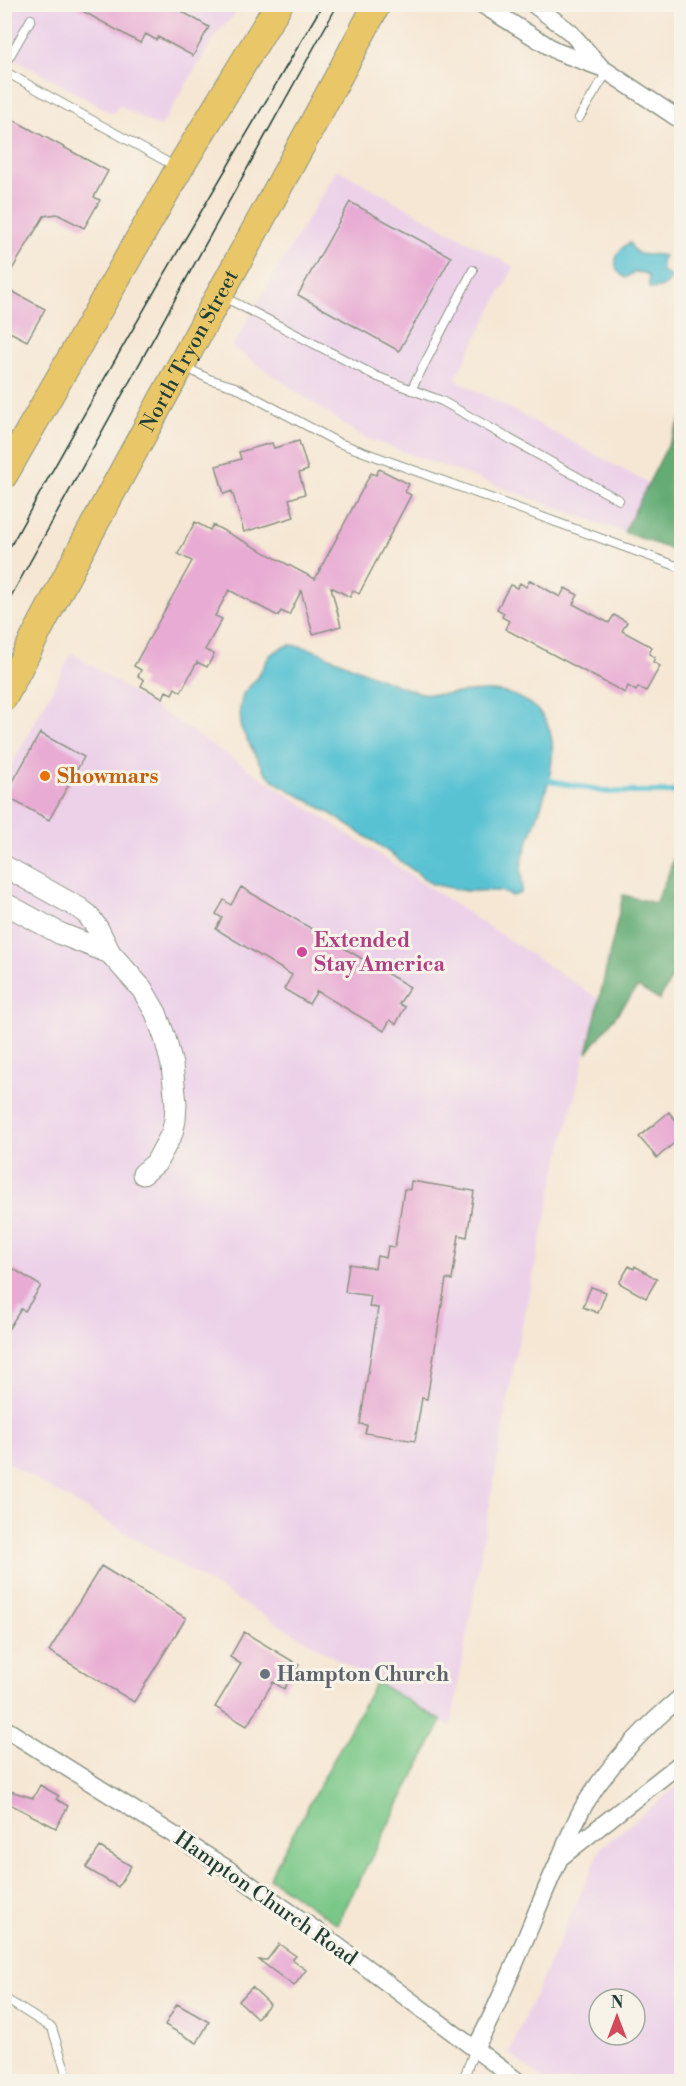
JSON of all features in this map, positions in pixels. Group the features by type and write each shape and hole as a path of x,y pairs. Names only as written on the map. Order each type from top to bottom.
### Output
{"main road":[{"path":"4,475 179,169 279,4"},
{"name":"North Tryon Street","path":"4,697 79,553 308,135 377,4"}],"street":[{"path":"481,4 558,52 604,70 681,121"},
{"path":"533,4 570,32 604,70"},
{"path":"4,866 79,908 99,929 110,953 142,989 156,1013 172,1065 176,1104 175,1120 156,1163 143,1174"},
{"path":"4,903 61,934 110,953"},
{"path":"475,2049 494,2013 584,1805 614,1763 681,1696"},
{"name":"Hampton Church Road","path":"4,1728 228,1869 335,1944 519,2082"},
{"path":"559,1859 681,1762"}],"lane":[{"path":"4,66 31,19"},
{"path":"579,118 604,70"},
{"path":"4,71 179,169"},
{"path":"411,390 473,270"},
{"path":"219,294 378,377 442,402 619,500"},
{"path":"181,365 209,379 235,387 339,442 681,568"},
{"path":"4,1998 52,2028 69,2082"},
{"path":"462,2082 475,2049"}],"shaded area":[{"path":"5,5 244,5 217,33 160,128 119,105 113,114 5,53"},
{"path":"337,169 514,267 455,379 650,484 624,532 363,437 232,347"},
{"path":"72,653 599,999 556,1172 517,1348 451,1727 5,1461 4,779"},
{"path":"681,1783 681,2081 545,2081 509,2053 601,1848"}],"green space":[{"path":"681,419 682,553 624,532"},
{"path":"681,836 681,962 659,1000 638,987 587,1053 623,895 655,903 668,875"},
{"path":"376,1682 442,1721 337,1924 269,1878"}],"water":[{"path":"630,243 633,249 640,254 664,256 661,260 662,271 671,277 665,285 657,289 649,288 649,277 645,273 634,272 626,278 617,270 618,254"},
{"path":"290,645 314,650 414,691 436,694 501,692 518,697 534,707 546,722 552,740 552,760 542,803 522,861 521,893 513,896 500,891 466,891 432,884 376,843 277,783 264,771 241,728 240,708 243,694 257,678 270,655"}],"building":[{"path":"70,4 169,4 209,27 193,56 158,37 156,40 146,34 140,43"},
{"path":"4,115 108,171 94,197 100,200 84,228 57,214 44,216 4,283"},
{"path":"350,202 451,257 399,351 298,295"},
{"path":"4,287 45,309 27,341 4,329"},
{"path":"299,441 308,470 299,473 305,494 289,499 294,517 244,532 232,491 224,494 216,466 241,459 239,452 272,443 274,448"},
{"path":"379,469 409,484 405,492 411,495 359,594 353,590 350,597 331,587 341,626 313,634 301,591 289,615 281,611 278,616 229,590 215,616 222,619 205,650 214,654 207,667 197,662 181,692 175,688 172,694 166,691 163,698 141,686 144,680 138,676 141,670 134,666 192,561 178,554 195,522 210,530 213,525 315,579 371,473 376,475"},
{"path":"530,580 560,597 565,588 578,595 573,604 609,623 614,615 627,622 622,631 652,647 649,654 655,657 653,662 660,666 646,691 638,687 636,691 628,686 625,693 505,629 509,621 502,617 504,613 497,609 510,585 517,588 520,583 526,587"},
{"name":"Showmars","path":"40,733 84,757 49,820 5,796"},
{"name":"Extended Stay America","path":"241,887 410,987 399,1004 405,1007 396,1024 390,1020 384,1031 317,991 309,1004 284,989 292,975 216,929 222,918 216,914 224,900 231,905"},
{"path":"669,1112 681,1127 681,1137 657,1158 639,1137"},
{"path":"411,1181 474,1191 467,1237 459,1235 452,1280 446,1279 427,1399 422,1398 415,1441 365,1433 367,1425 360,1424 378,1308 369,1307 371,1296 345,1292 349,1264 375,1268 377,1256 386,1258 388,1246 395,1247 404,1189 410,1190"},
{"path":"4,1263 41,1286 25,1311 21,1309 4,1336"},
{"path":"629,1266 634,1269 635,1266 657,1279 646,1298 619,1283"},
{"path":"591,1287 606,1292 598,1313 583,1307"},
{"path":"101,1566 186,1618 134,1702 49,1651"},
{"name":"Hampton Church","path":"244,1632 299,1665 284,1689 273,1682 247,1726 215,1707 241,1664 230,1657"},
{"path":"40,1785 59,1796 56,1799 68,1806 56,1828 4,1801 4,1789 33,1798"},
{"path":"100,1847 131,1866 118,1887 86,1868"},
{"path":"279,1944 296,1956 292,1960 306,1970 294,1986 259,1960 267,1960"},
{"path":"252,1987 270,2004 257,2018 239,2001"},
{"path":"177,2004 209,2022 197,2043 165,2025"}],"waterway":[{"path":"541,779 608,792 682,792"}],"tram line":[{"path":"4,558 121,349 323,4"},
{"path":"4,609 338,4"}],"place":[{"name":"Showmars","path":"45,776"},
{"name":"Extended Stay America","path":"302,952"},
{"name":"Hampton Church","path":"265,1674"}]}
